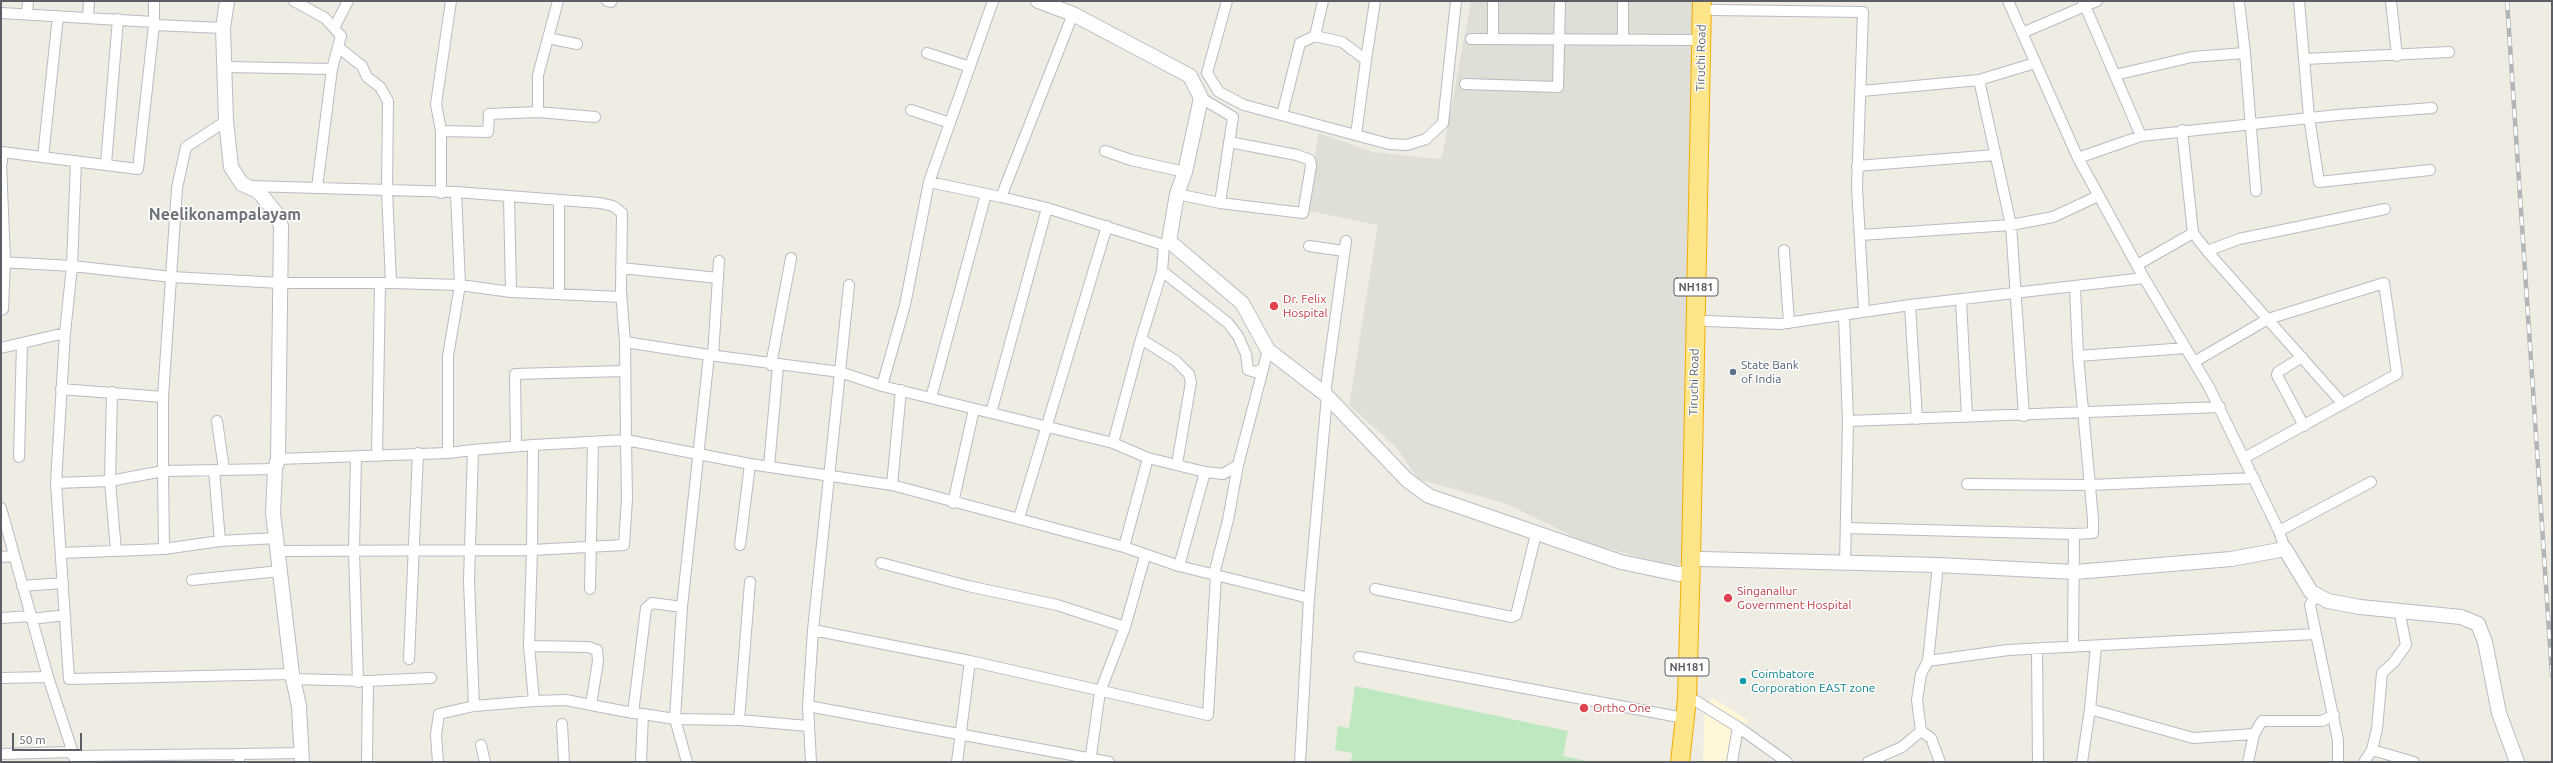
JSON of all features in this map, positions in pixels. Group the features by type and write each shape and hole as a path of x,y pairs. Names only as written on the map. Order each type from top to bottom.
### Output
{"highway":[{"name":"Tiruchi Road","path":"1680,762 1684,718 1690,573 1702,40 1709,4"},
{"name":"Tiruchi Road","path":"1692,762 1696,701 1701,559 1707,321 1709,4"}],"street":[{"path":"27,14 28,1"},
{"path":"88,18 89,1"},
{"path":"1,310 3,310 1,207 2,152 138,169 154,23 154,1"},
{"path":"1,754 74,757 302,758 299,706 293,677 273,513 276,464 281,226 276,213 258,191 242,184 231,166 226,121 226,67 223,28 226,1"},
{"path":"294,1 325,18 341,36 332,69 317,188"},
{"path":"334,28 348,1"},
{"path":"441,193 441,131 436,104 452,1"},
{"path":"538,112 538,75 558,1"},
{"path":"882,386 905,305 929,182 993,1"},
{"path":"1038,1 1073,14 1190,76 1201,98 1233,117 1220,203"},
{"path":"1227,1 1207,73 1219,92 1244,105 1389,144 1407,145 1426,139 1443,123 1456,1"},
{"path":"1315,36 1323,1"},
{"path":"1356,135 1375,1"},
{"path":"1493,1 1493,39"},
{"path":"1465,84 1558,87 1560,1"},
{"path":"1623,1 1623,40"},
{"path":"2008,1 2078,158 2144,278 2220,407 2279,531 2285,549 2316,595 2328,601 2360,607 2400,609 2461,617 2478,624 2485,642 2499,713 2517,762"},
{"path":"2022,33 2084,3 2097,1"},
{"path":"2239,1 2246,54 2256,191"},
{"path":"2299,1 2309,117 2319,182 2430,170"},
{"path":"2391,1 2396,56"},
{"path":"2084,3 2141,136"},
{"path":"1709,4 1863,12 1862,91 1857,166 1864,311"},
{"path":"1,13 118,19 223,28"},
{"path":"1000,198 1073,14"},
{"path":"43,157 58,16"},
{"path":"106,164 118,19"},
{"path":"1282,115 1300,43 1315,36 1342,42 1366,60"},
{"path":"548,38 577,44"},
{"path":"1471,39 1702,40"},
{"path":"338,47 362,66 367,77 380,87 388,101 385,283 377,456"},
{"path":"2305,59 2396,56 2449,52"},
{"path":"927,53 970,67"},
{"path":"2115,75 2192,57 2246,54"},
{"path":"1862,91 1979,80 2035,63"},
{"path":"226,67 332,69"},
{"path":"1979,80 2011,225 2024,416"},
{"path":"1201,98 1185,172 1177,194 1170,241 1242,303 1268,350 1326,395 1407,480 1428,496 1621,562 1678,574 1690,573"},
{"path":"2078,158 2141,136 2182,130 2309,117 2432,108"},
{"path":"911,110 950,123"},
{"path":"441,131 488,132 489,114 538,112 595,117"},
{"path":"164,549 163,397 177,188 186,147 226,121"},
{"path":"2182,130 2192,233 2343,404"},
{"path":"1177,194 1220,203 1299,214 1303,213 1306,208 1311,166 1310,160 1297,155 1229,142"},
{"path":"1105,151 1131,160 1185,172"},
{"path":"1857,166 1995,155"},
{"path":"76,161 72,266 65,333 56,483 62,553 69,679 293,677 358,682 430,678"},
{"path":"929,182 1048,208 1164,245 1162,271 1140,338 1113,443"},
{"path":"62,553 164,549 220,540 354,551 532,550 592,548 624,545 627,499 624,371 625,342 621,297 622,213 613,206 600,203 509,198 456,192 441,193 246,186"},
{"path":"448,453 448,356 460,285 456,192"},
{"path":"931,398 986,194"},
{"path":"1861,235 2011,225 2053,217 2098,196"},
{"path":"509,198 511,292"},
{"path":"559,201 559,294"},
{"path":"991,413 1048,208"},
{"path":"2208,251 2239,240 2386,208"},
{"path":"1019,518 1107,226"},
{"path":"2137,265 2192,233"},
{"path":"1300,762 1309,598 1326,395 1345,246 1309,246"},
{"path":"1784,250 1789,323"},
{"path":"769,466 775,365 791,258"},
{"path":"687,762 675,719 682,607 711,356 719,261"},
{"path":"3,262 72,266 172,277 280,283 460,285 511,292 621,297"},
{"path":"621,268 718,278"},
{"path":"1162,271 1228,323 1238,336 1246,354 1248,370 1255,372 1263,369"},
{"path":"1707,321 1789,323 1910,305 2075,288 2144,278"},
{"path":"2194,362 2268,319 2384,283 2397,374 2244,458"},
{"path":"811,762 808,706 813,630 850,285"},
{"path":"1846,528 2074,534 2093,533 2078,356 2075,288"},
{"path":"1961,300 1967,417"},
{"path":"1910,305 1917,419"},
{"path":"1844,316 1848,421 1845,564"},
{"path":"1,348 65,333"},
{"path":"1140,338 1176,361 1189,374 1191,382 1177,464"},
{"path":"625,342 775,365 840,372 882,386 1113,443 1148,458 1205,472 1223,474 1238,465"},
{"path":"19,457 22,343"},
{"path":"2078,356 2186,348"},
{"path":"813,630 970,661 1100,692 1208,715 1215,574 1228,520 1238,465 1268,350"},
{"path":"2302,357 2278,372 2276,375 2304,426"},
{"path":"516,446 515,374 624,371"},
{"path":"61,389 163,397"},
{"path":"892,485 901,390"},
{"path":"112,392 110,481 116,551"},
{"path":"1848,421 2024,416 2220,407"},
{"path":"953,503 974,409"},
{"path":"217,421 220,540"},
{"path":"56,483 110,481 163,471 219,470 356,456 448,453 516,446 626,440 750,464 892,485 953,503 1019,518 1124,547 1145,556 1179,566 1309,598"},
{"path":"590,589 593,442"},
{"path":"533,445 529,646 534,701"},
{"path":"473,450 472,550 469,581 474,706"},
{"path":"409,659 418,453"},
{"path":"356,456 354,551 358,682"},
{"path":"1124,547 1148,458"},
{"path":"740,545 750,464"},
{"path":"1179,566 1205,472"},
{"path":"1967,484 2090,485 2254,478"},
{"path":"2279,531 2371,482"},
{"path":"1,508 48,677 74,757"},
{"path":"1375,589 1512,617 1516,615 1536,534"},
{"path":"2072,647 2075,572 2074,534"},
{"path":"1701,559 1845,564 1938,565 2075,572 2231,559 2285,549"},
{"path":"1,557 14,556"},
{"path":"1090,761 1100,692 1125,627 1145,556"},
{"path":"881,563 968,586 1057,605 1125,627"},
{"path":"1938,565 1928,661 1921,674 1917,700 1921,731 1931,738 1940,762"},
{"path":"192,580 280,571"},
{"path":"739,720 750,582"},
{"path":"22,586 63,583"},
{"path":"2316,595 2310,605 2315,634 2334,715 2338,740 2338,762"},
{"path":"641,762 638,714 646,608 652,603 682,607"},
{"path":"2364,762 2372,750 2377,729 2382,673 2394,662 2406,646 2400,609"},
{"path":"1,618 65,615"},
{"path":"1928,661 2008,650 2037,650 2315,634"},
{"path":"529,646 588,647 597,650 598,661 591,705"},
{"path":"2082,762 2090,709 2096,646"},
{"path":"2037,650 2038,762"},
{"path":"1359,657 1684,718"},
{"path":"957,762 970,661"},
{"path":"1,678 48,677"},
{"path":"367,762 368,681"},
{"path":"438,762 436,735 439,714 474,706 566,700 638,714 675,719 739,720 808,726"},
{"path":"1696,701 1738,727 1787,762"},
{"path":"808,706 960,734 1090,761 1110,762"},
{"path":"2090,709 2193,738 2254,734"},
{"path":"2248,762 2254,734 2262,721 2322,721 2334,715"},
{"path":"562,724 564,762"},
{"path":"1732,762 1738,727"},
{"path":"1868,762 1902,747 1921,731"},
{"path":"481,744 485,762"},
{"path":"2372,750 2414,762"}],"shaded area":[{"path":"1471,1 1694,1 1682,561 1678,565 1666,564 1587,543 1507,504 1418,479 1396,447 1349,405 1378,225 1309,211 1318,133 1373,152 1437,159 1442,157"},
{"path":"1712,698 1748,720 1739,736 1734,762 1703,762 1705,708"}],"green space":[{"path":"1355,686 1568,731 1563,756 1591,762 1351,762 1352,753 1335,750 1338,726 1349,728"}],"railway":[{"path":"2507,1 2552,675"}],"place":[{"name":"Dr. Felix Hospital","path":"1274,306"},
{"name":"State Bank of India","path":"1733,372"},
{"name":"Singanallur Government Hospital","path":"1728,598"},
{"name":"Coimbatore Corporation EAST zone","path":"1743,681"},
{"name":"Ortho One","path":"1584,708"}],"district":[{"name":"Neelikonampalayam","path":"225,215"}]}
